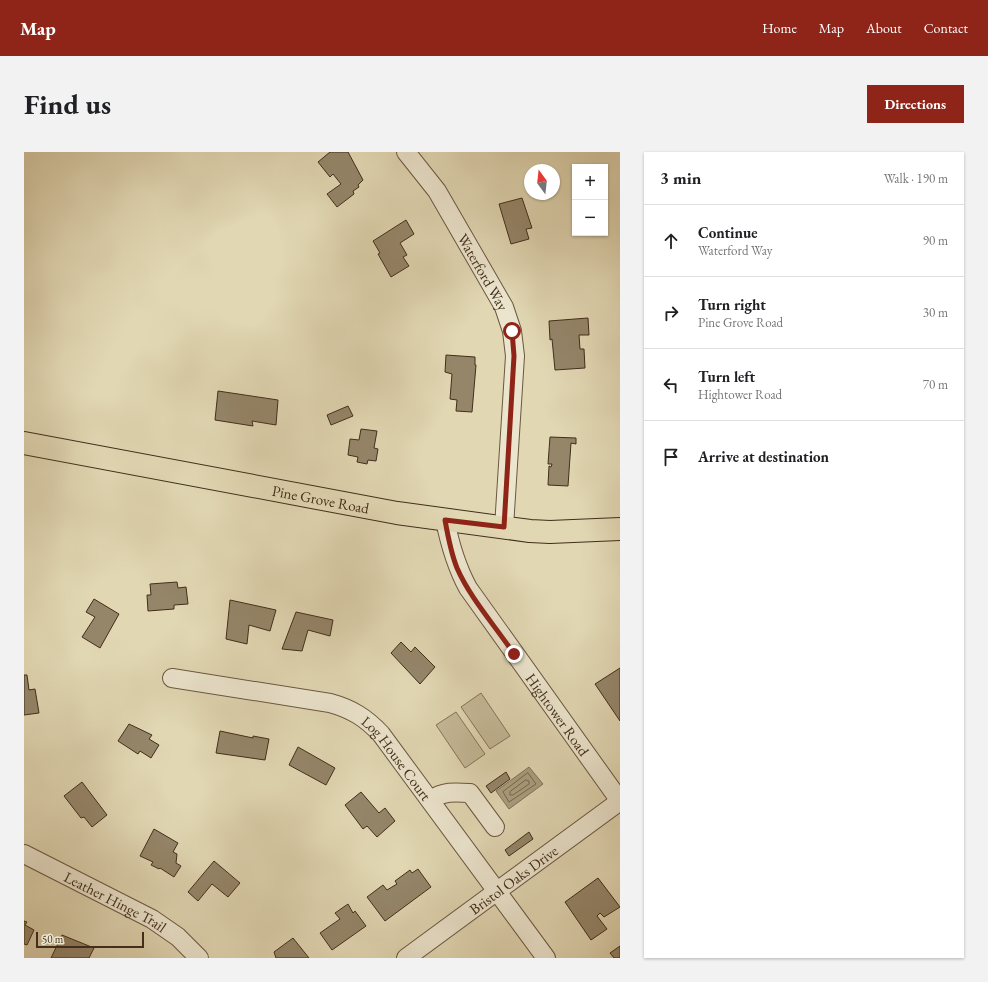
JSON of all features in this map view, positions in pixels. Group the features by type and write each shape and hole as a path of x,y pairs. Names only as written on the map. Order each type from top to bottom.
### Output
{"main road":[{"name":"Pine Grove Road","path":"24,443 389,512 550,532 620,529"}],"street":[{"name":"Waterford Way","path":"406,152 437,191 504,307 512,331 514,356 504,527"},
{"name":"Hightower Road","path":"445,520 451,551 468,588 620,801"},
{"name":"Log House Court","path":"172,678 345,707 360,714 382,734 546,958"},
{"path":"430,800 440,793 470,793 495,827"},
{"name":"Bristol Oaks Drive","path":"406,958 620,801"},
{"name":"Leather Hinge Trail","path":"24,854 152,919 178,937 199,958"}],"shaded area":[{"path":"481,693 510,736 490,749 461,707"},
{"path":"456,712 485,754 465,768 436,725"}],"water":[{"path":"529,767 543,784 509,809 496,791"}],"building":[{"path":"330,152 348,152 363,180 358,185 359,187 353,191 354,194 337,207 327,194 341,184 333,174 330,177 318,162"},
{"path":"522,198 532,228 526,229 529,239 511,244 499,204"},
{"path":"406,220 414,234 400,243 407,255 403,257 409,266 391,277 378,254 380,253 373,241"},
{"path":"588,318 589,335 579,335 580,349 584,349 585,368 555,370 552,339 550,340 549,321"},
{"path":"446,355 475,357 476,365 472,412 456,411 457,400 450,399 452,374 445,372"},
{"path":"218,391 278,400 276,425 252,421 253,426 215,420"},
{"path":"348,406 353,416 331,425 327,415"},
{"path":"361,429 377,431 374,448 378,449 376,461 368,460 367,464 357,462 358,457 348,455 350,439 359,440"},
{"path":"550,437 576,438 576,444 571,443 568,486 548,485 549,466 551,467 552,464 548,464"},
{"path":"177,582 178,588 186,587 188,604 174,605 174,609 148,611 147,595 151,595 150,584"},
{"path":"94,599 119,614 100,648 82,637 95,617 86,612"},
{"path":"230,600 276,610 270,631 249,625 247,644 226,639"},
{"path":"296,612 333,620 330,636 308,630 302,651 282,649"},
{"path":"401,642 411,652 415,647 435,667 420,684 391,653"},
{"path":"620,668 620,721 595,684"},
{"path":"24,675 27,675 29,690 35,689 39,713 24,715"},
{"path":"129,724 152,735 149,739 159,745 151,758 140,751 138,754 118,741"},
{"path":"220,731 253,738 253,736 269,739 265,760 216,753"},
{"path":"298,747 335,768 326,785 289,765"},
{"path":"506,772 510,779 491,793 486,786"},
{"path":"82,782 107,815 92,827 84,817 81,818 64,796"},
{"path":"361,792 379,813 385,808 395,821 377,837 367,826 363,829 345,805"},
{"path":"154,829 178,843 173,852 177,854 176,863 181,866 174,877 160,868 159,869 151,865 153,862 140,856"},
{"path":"529,832 533,839 509,856 505,850"},
{"path":"214,861 240,883 228,897 212,884 198,901 188,892"},
{"path":"418,869 431,887 385,921 367,897 383,885 387,890 397,884 395,881 410,870 412,873"},
{"path":"598,878 620,907 604,917 600,913 597,916 607,929 591,940 565,902"},
{"path":"348,904 353,913 355,911 366,926 332,950 320,933 340,919 335,913"},
{"path":"24,921 27,922 25,925 34,930 27,945 24,944"},
{"path":"62,935 94,948 89,958 51,958"},
{"path":"293,938 309,958 276,958 274,952"},
{"path":"620,946 620,958 614,958 610,953"}],"route":[{"path":"512,331 514,356 504,527 445,520 451,551 458,569 468,588 514,654"}]}
